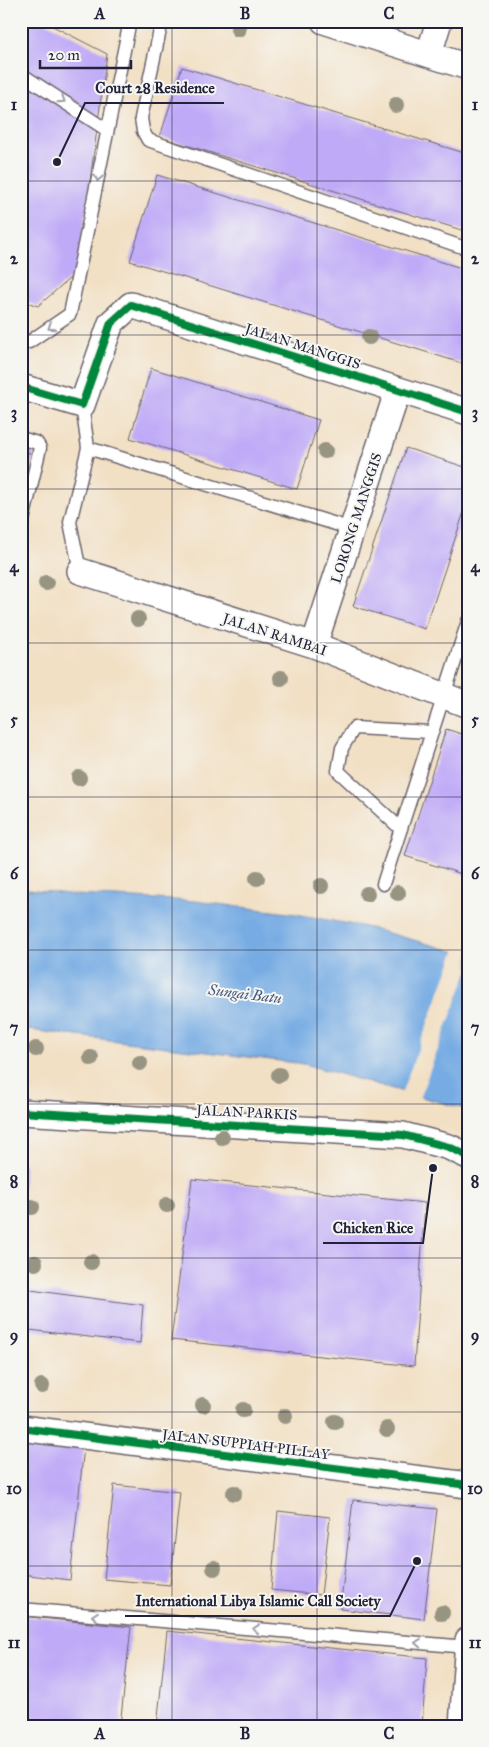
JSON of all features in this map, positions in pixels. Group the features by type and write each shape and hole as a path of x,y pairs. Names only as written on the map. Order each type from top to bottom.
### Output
{"street":[{"path":"324,21 468,67"},
{"path":"430,54 440,21"},
{"name":"JALAN MANGGIS","path":"82,405 111,323 131,305 468,412"},
{"path":"21,387 82,405"},
{"name":"LORONG MANGGIS","path":"314,645 398,390"},
{"name":"JALAN RAMBAI","path":"80,571 314,645 468,704"},
{"name":"JALAN PARKIS","path":"21,1112 403,1134 449,1147 468,1156"},
{"name":"JALAN SUPPIAH PILLAY","path":"21,1428 468,1485"},
{"path":"462,1726 467,1643"}],"lane":[{"path":"21,340 29,342 70,314 130,21"},
{"path":"162,21 141,118 143,131 148,140 468,249"},
{"path":"21,74 107,130"},
{"path":"80,571 70,522 88,448 82,405"},
{"path":"21,438 37,443 40,448 21,529"},
{"path":"88,448 352,529"},
{"path":"383,884 468,621"},
{"path":"401,830 338,771 342,748 354,728 431,732"},
{"path":"21,1609 467,1643"}],"water":[{"name":"Sungai Batu","path":"21,888 75,895 194,901 296,914 370,928 468,955 468,1110 304,1064 21,1029"}],"pier":[{"path":"456,949 468,953 468,971 419,1099 401,1094"}],"building":[{"path":"21,21 43,21 107,54 78,271 38,306 21,300"},
{"path":"182,67 468,154 468,232 160,137"},
{"path":"157,175 468,270 468,365 130,261"},
{"path":"151,368 319,420 297,489 130,438"},
{"path":"406,448 468,468 468,500 425,629 353,606"},
{"path":"21,451 34,454 21,509"},
{"path":"446,729 468,736 468,876 405,856"},
{"path":"21,1164 25,1164 23,1191 21,1191"},
{"path":"192,1179 425,1203 414,1366 171,1340"},
{"path":"23,1289 143,1305 140,1343 21,1329 21,1295"},
{"path":"23,1441 84,1446 70,1580 21,1574 21,1456"},
{"path":"114,1485 180,1492 170,1585 104,1579"},
{"path":"353,1500 437,1509 424,1619 340,1609"},
{"path":"278,1511 330,1517 321,1595 271,1590"},
{"path":"21,1616 131,1627 120,1726 21,1726"},
{"path":"167,1631 427,1658 422,1726 157,1726"}],"cycle path":[{"path":"21,387 82,405 111,323 131,305 468,412"},
{"path":"21,1112 403,1135 449,1147 468,1156"},
{"path":"21,1428 468,1485"}],"place":[{"name":"Court 28 Residence","path":"57,162"},
{"name":"Chicken Rice","path":"433,1168"},
{"name":"International Libya Islamic Call Society","path":"417,1561"}]}
